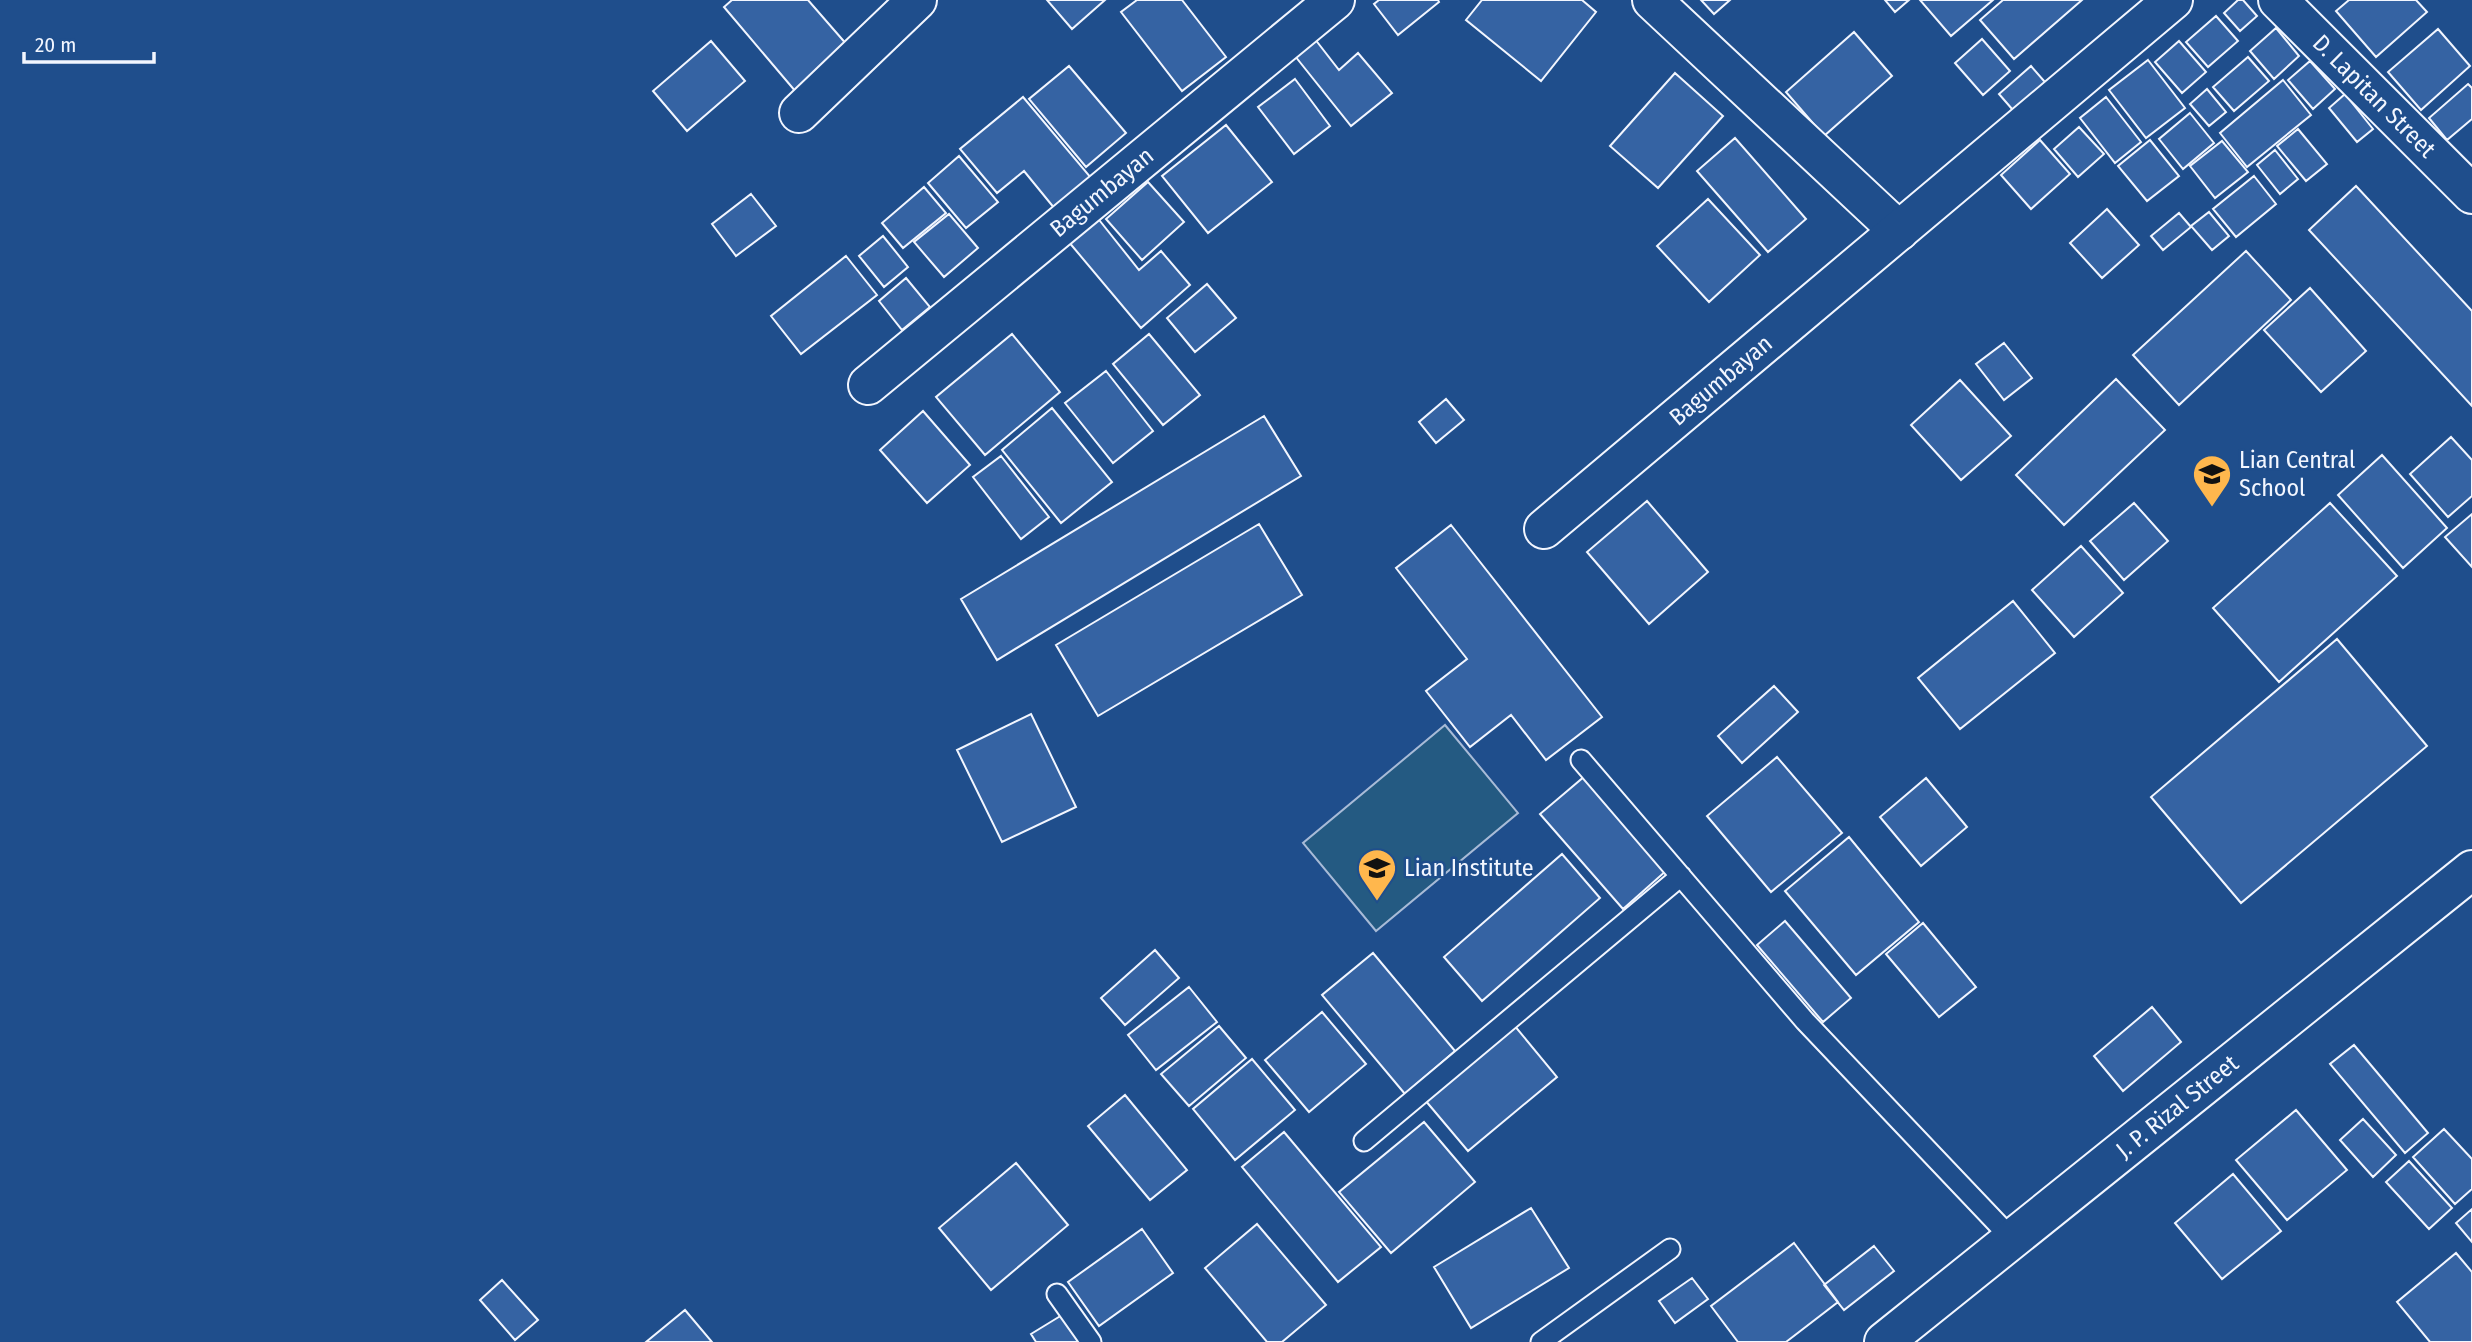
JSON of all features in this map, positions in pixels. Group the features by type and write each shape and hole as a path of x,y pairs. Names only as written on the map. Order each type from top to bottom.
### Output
{"street":[{"path":"799,113 917,0"},
{"name":"Bagumbayan","path":"868,386 1335,0"},
{"path":"1652,0 1899,231"},
{"name":"Bagumbayan","path":"1544,528 2173,0"},
{"name":"D. Lapitan Street","path":"2278,0 2472,194"},
{"name":"J. P. Rizal Street","path":"1884,1342 2472,870"}],"lane":[{"path":"1581,760 1805,1021 2013,1240"},
{"path":"1364,1141 1681,876"},
{"path":"1541,1342 1670,1249"},
{"path":"1057,1294 1091,1342"}],"shaded area":[{"path":"1445,725 1518,813 1376,931 1303,843"}],"building":[{"path":"732,0 808,0 848,46 796,92 724,7"},
{"path":"1047,0 1105,0 1072,29"},
{"path":"1137,0 1182,0 1226,57 1182,91 1121,12"},
{"path":"1379,0 1439,2 1398,35 1374,4"},
{"path":"1482,0 1582,0 1596,12 1541,81 1466,20"},
{"path":"1701,0 1730,0 1714,14"},
{"path":"1885,0 1909,0 1895,12"},
{"path":"1920,0 1993,0 1951,36"},
{"path":"2003,0 2082,0 2014,59 1980,20"},
{"path":"2238,0 2243,0 2257,16 2240,31 2224,13"},
{"path":"2349,0 2416,0 2427,12 2376,57 2336,11"},
{"path":"2216,16 2238,41 2208,67 2186,42"},
{"path":"2276,28 2299,56 2274,79 2250,51"},
{"path":"2438,29 2470,66 2421,110 2388,72"},
{"path":"1854,32 1892,76 1824,136 1786,92"},
{"path":"1311,34 1339,70 1358,53 1392,93 1351,126 1291,51"},
{"path":"1982,39 2010,71 1983,95 1955,63"},
{"path":"711,41 745,81 687,131 653,91"},
{"path":"2179,41 2206,72 2182,93 2155,62"},
{"path":"2248,57 2269,81 2234,111 2213,87"},
{"path":"2148,60 2185,108 2146,138 2109,90"},
{"path":"2310,61 2335,89 2313,109 2288,80"},
{"path":"1069,66 1126,133 1086,167 1029,99"},
{"path":"2031,66 2051,89 2019,117 1999,94"},
{"path":"1675,73 1723,116 1658,188 1610,146"},
{"path":"1295,79 1330,126 1294,154 1258,107"},
{"path":"2283,80 2311,115 2247,167 2220,133"},
{"path":"2468,84 2472,88 2472,119 2447,140 2429,118"},
{"path":"2207,89 2226,112 2209,126 2190,104"},
{"path":"2345,94 2373,129 2357,142 2329,108"},
{"path":"1023,97 1092,179 1055,209 1024,171 997,193 960,149"},
{"path":"2106,97 2141,142 2115,163 2080,118"},
{"path":"2190,113 2214,143 2183,169 2159,139"},
{"path":"1226,125 1272,182 1208,233 1162,176"},
{"path":"2079,127 2104,154 2078,177 2054,149"},
{"path":"2298,129 2327,164 2306,181 2277,146"},
{"path":"1735,138 1806,219 1768,252 1697,171"},
{"path":"2040,140 2070,174 2031,209 2001,175"},
{"path":"2150,140 2179,176 2147,201 2118,166"},
{"path":"2222,141 2248,172 2215,198 2190,166"},
{"path":"2275,150 2298,179 2280,194 2257,165"},
{"path":"959,156 998,202 966,228 928,183"},
{"path":"2254,176 2276,204 2236,237 2213,209"},
{"path":"1148,182 1184,222 1142,260 1106,219"},
{"path":"2356,186 2472,311 2472,406 2309,230"},
{"path":"924,187 946,213 903,248 882,223"},
{"path":"751,194 776,226 736,256 712,224"},
{"path":"1708,199 1760,255 1709,302 1657,246"},
{"path":"2107,209 2139,245 2102,278 2070,243"},
{"path":"2209,212 2229,236 2212,250 2191,226"},
{"path":"2179,213 2191,227 2163,250 2151,236"},
{"path":"949,214 978,248 944,277 914,242"},
{"path":"1096,216 1139,270 1161,251 1190,285 1141,328 1068,241"},
{"path":"883,236 908,267 884,287 859,256"},
{"path":"2246,251 2291,300 2179,405 2133,355"},
{"path":"846,256 877,295 801,354 771,316"},
{"path":"906,278 930,307 902,330 879,301"},
{"path":"1207,284 1236,318 1195,352 1167,318"},
{"path":"2310,288 2366,351 2321,392 2264,330"},
{"path":"1012,334 1060,392 985,455 936,397"},
{"path":"1149,334 1200,395 1163,425 1113,364"},
{"path":"2004,343 2032,378 2004,400 1976,364"},
{"path":"1106,371 1153,431 1113,463 1065,403"},
{"path":"2116,379 2165,430 2064,525 2016,475"},
{"path":"1960,380 2011,436 1961,480 1911,425"},
{"path":"1446,399 1464,420 1436,443 1419,422"},
{"path":"1052,408 1112,482 1061,523 1002,450"},
{"path":"923,411 970,465 927,503 880,450"},
{"path":"1264,416 1301,476 997,660 961,599"},
{"path":"2451,437 2472,460 2472,496 2448,517 2410,474"},
{"path":"2382,455 2447,528 2403,568 2338,495"},
{"path":"1001,456 1049,517 1021,539 973,477"},
{"path":"1647,501 1708,572 1649,624 1587,552"},
{"path":"2134,503 2168,541 2124,580 2090,541"},
{"path":"2330,503 2397,576 2279,682 2213,608"},
{"path":"2472,514 2472,567 2445,537"},
{"path":"1259,524 1302,595 1098,716 1056,645"},
{"path":"1451,525 1602,717 1546,760 1511,715 1470,747 1426,691 1467,659 1396,568"},
{"path":"2081,546 2123,593 2074,637 2032,590"},
{"path":"2013,601 2055,653 1960,729 1918,678"},
{"path":"2337,639 2427,746 2241,903 2151,797"},
{"path":"1774,686 1798,712 1742,763 1718,736"},
{"path":"1031,714 1076,807 1002,842 957,750"},
{"path":"1777,757 1842,833 1771,892 1707,816"},
{"path":"1585,776 1667,870 1623,909 1540,814"},
{"path":"1926,778 1967,827 1921,866 1880,817"},
{"path":"1849,837 1919,922 1856,975 1785,891"},
{"path":"1562,854 1600,898 1482,1001 1444,957"},
{"path":"1785,921 1851,998 1823,1022 1757,945"},
{"path":"1923,923 1976,987 1939,1017 1886,954"},
{"path":"1155,950 1179,978 1125,1025 1101,998"},
{"path":"1373,953 1455,1051 1405,1094 1322,995"},
{"path":"1189,987 1217,1022 1156,1070 1128,1035"},
{"path":"2152,1007 2181,1042 2123,1091 2094,1056"},
{"path":"1322,1012 1366,1064 1309,1112 1265,1060"},
{"path":"1514,1025 1557,1077 1468,1151 1425,1100"},
{"path":"1219,1026 1246,1058 1189,1106 1161,1074"},
{"path":"2354,1045 2428,1133 2405,1153 2330,1064"},
{"path":"1252,1059 1295,1110 1235,1160 1193,1109"},
{"path":"1125,1095 1187,1170 1150,1200 1088,1126"},
{"path":"2296,1110 2347,1170 2287,1220 2236,1160"},
{"path":"2363,1119 2396,1155 2373,1177 2340,1140"},
{"path":"1424,1122 1475,1182 1391,1253 1339,1192"},
{"path":"2444,1129 2472,1159 2472,1189 2455,1204 2413,1157"},
{"path":"1284,1132 1381,1247 1338,1282 1242,1167"},
{"path":"2409,1161 2452,1208 2429,1229 2386,1182"},
{"path":"1016,1163 1068,1225 991,1290 939,1228"},
{"path":"2233,1174 2281,1231 2222,1279 2175,1223"},
{"path":"1531,1208 1569,1268 1471,1328 1434,1267"},
{"path":"2472,1209 2472,1242 2456,1223"},
{"path":"1257,1224 1326,1305 1282,1342 1267,1342 1205,1268"},
{"path":"1142,1229 1173,1273 1099,1326 1068,1282"},
{"path":"1794,1243 1838,1302 1786,1342 1738,1342 1711,1306"},
{"path":"1874,1246 1894,1271 1844,1310 1824,1285"},
{"path":"2456,1253 2472,1272 2472,1342 2430,1342 2397,1302"},
{"path":"1692,1278 1708,1299 1675,1323 1659,1301"},
{"path":"502,1280 538,1320 515,1340 480,1300"},
{"path":"685,1310 712,1342 646,1342"},
{"path":"1062,1315 1079,1342 1036,1342 1031,1334"}],"place":[{"name":"Lian Central School","path":"2212,508"},
{"name":"Lian Institute","path":"1377,902"}]}
